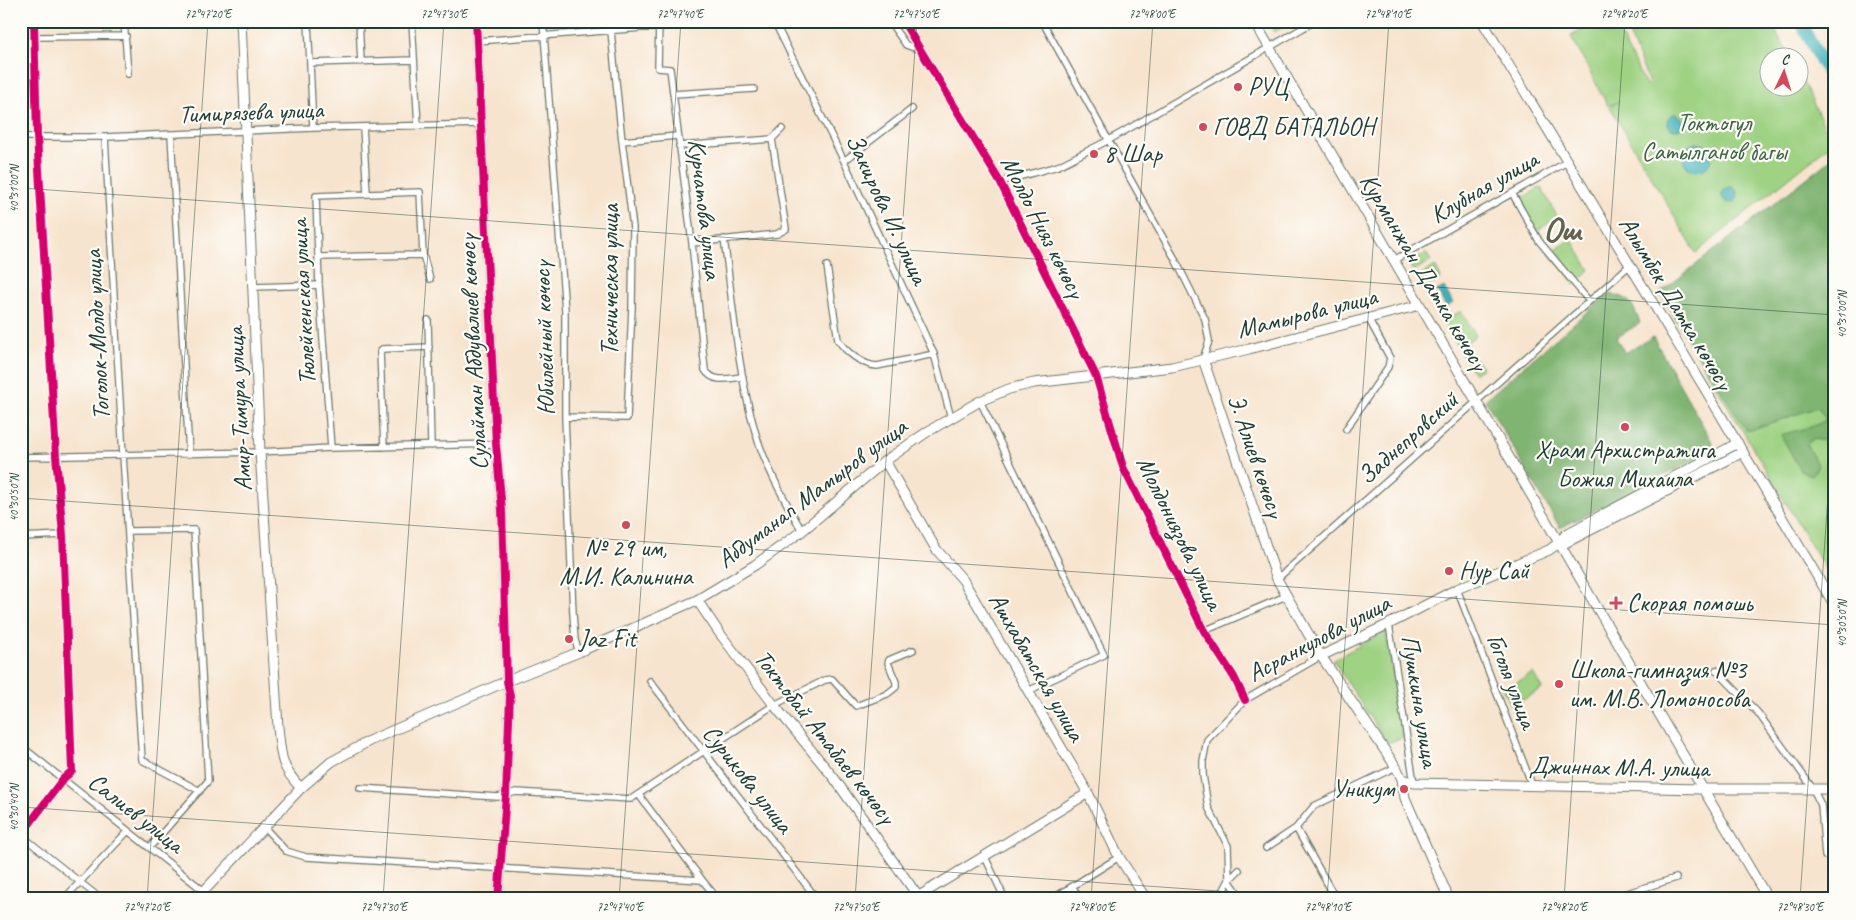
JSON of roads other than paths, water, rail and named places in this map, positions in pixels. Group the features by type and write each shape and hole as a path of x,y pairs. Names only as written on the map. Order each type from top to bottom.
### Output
{"main road":[{"name":"Амир-Тимура улица","path":"241,21 260,452 278,727 282,761 291,778 301,788"},
{"name":"Сулайман Абдувалиев көчөсү","path":"476,21 496,444 502,510 507,681 510,696 506,795 498,899"},
{"name":"Курманжан Датка көчөсү","path":"1254,21 1768,899"},
{"name":"Алымбек Датка көчөсү","path":"1482,21 1835,606"},
{"name":"Мамырова улица","path":"1203,360 1420,305"},
{"name":"Абдуманап Мамыров улица","path":"201,895 301,788 332,762 356,748 507,681 698,600 755,565 802,531 884,461 927,432 980,401 1009,389 1034,382 1172,367 1203,360"},
{"name":"Э. Алиев көчөсү","path":"1203,360 1277,579 1321,656 1396,767 1402,779 1405,798 1449,899"},
{"name":"Асранкулова улица","path":"1321,656 1457,589 1549,550 1559,543 1566,534 1738,443"},
{"name":"Асранкулова улица","path":"1559,543 1565,543 1743,452"},
{"name":"Ашхабатская улица","path":"884,461 936,548 963,580 1088,793 1119,857 1146,899"},
{"name":"Токтобай Атабаев көчөсү","path":"698,600 718,631 774,705 834,778 920,897"},
{"name":"Джиннах М.А. улица","path":"1402,779 1414,783 1703,789 1835,789"},
{"path":"920,897 1088,793"}],"street":[{"path":"34,21 37,136 56,456 63,535 72,771 21,835 101,899"},
{"path":"124,21 128,74"},
{"path":"308,21 313,128"},
{"path":"359,21 361,62"},
{"path":"412,21 418,126"},
{"name":"Юбилейный көчөсү","path":"543,21 565,311 565,417 573,614 575,640 579,652"},
{"name":"Техническая улица","path":"565,417 627,418 632,308 633,228 610,21"},
{"path":"477,41 611,32 660,24 731,21"},
{"name":"Закирова И. улица","path":"774,21 844,161 934,354 951,418"},
{"path":"889,21 906,45 920,50"},
{"name":"Молдо Нияз көчөсү","path":"903,21 1000,182 1096,376"},
{"path":"1042,21 1175,258 1205,319 1209,341 1203,360"},
{"path":"1000,182 1058,166 1109,140 1315,21"},
{"name":"Курчатова улица","path":"660,24 658,68 670,69 692,243 705,370 709,377 717,380 743,377"},
{"path":"34,37 126,36"},
{"path":"310,63 414,60"},
{"path":"673,94 754,89"},
{"path":"844,161 912,109"},
{"name":"Тимирязева улица","path":"21,137 105,137 246,130 482,124"},
{"path":"363,126 366,193"},
{"path":"679,146 772,139 782,129"},
{"path":"171,134 189,454"},
{"path":"622,141 677,136"},
{"name":"Тоголок-Молдо улица","path":"105,137 142,760 200,791"},
{"path":"692,243 777,234 786,229 772,139"},
{"name":"Клубная улица","path":"1394,260 1567,162"},
{"name":"Тюлейкенская улица","path":"331,448 319,285 316,196 420,192 423,255 430,279"},
{"path":"1512,193 1539,241 1589,301"},
{"path":"724,240 743,377 755,432 776,483 802,531"},
{"path":"318,257 423,255"},
{"name":"Заднепровский","path":"1277,579 1630,265"},
{"path":"827,266 838,340 842,347 870,366 934,354"},
{"path":"253,287 319,285"},
{"path":"1346,429 1388,367 1390,358 1368,318"},
{"path":"428,320 431,446"},
{"path":"384,447 380,352 382,349 429,347"},
{"name":"Молдониязова улица","path":"1096,376 1123,468 1204,631 1234,677 1245,700"},
{"path":"980,401 1104,655 1028,691"},
{"path":"21,457 189,454 496,444"},
{"path":"128,530 194,530 208,781 150,847"},
{"path":"21,537 63,535"},
{"name":"Гоголя улица","path":"1457,589 1532,785"},
{"path":"1204,631 1286,596"},
{"name":"Пушкина улица","path":"1389,624 1414,783"},
{"path":"360,788 498,797 516,792 631,799 774,705 829,679 832,679 856,706 894,690 896,682 889,670 889,660 913,650"},
{"name":"Асранкулова улица","path":"1228,880 1228,846 1208,807 1203,775 1203,761 1207,740 1245,700 1321,656"},
{"path":"1716,670 1758,713 1813,789 1821,805 1825,856"},
{"name":"Сурикова улица","path":"650,681 816,899"},
{"name":"Салиев улица","path":"21,746 128,832 150,847 201,895"},
{"path":"1266,848 1296,828 1314,806 1396,767"},
{"path":"639,795 718,899"},
{"path":"264,827 286,851 306,856 702,880"},
{"path":"1296,828 1336,899"},
{"path":"64,899 128,832"},
{"path":"985,857 1005,899"},
{"path":"1052,899 1119,857"},
{"path":"1217,899 1228,880 1239,870"},
{"path":"1625,899 1624,894 1676,878"},
{"path":"1228,880 1238,893 1239,899"},
{"path":"1073,887 1079,899"}],"water":[{"path":"1672,114 1678,114 1683,119 1681,128 1672,130 1667,125 1667,119"},
{"path":"1697,143 1707,147 1711,157 1707,167 1697,171 1687,167 1683,157 1687,147"},
{"path":"1727,187 1733,187 1738,192 1736,201 1727,203 1722,198 1722,192"},
{"path":"1444,287 1453,303 1446,307 1437,291"}],"waterway":[{"path":"1800,21 1835,88"}],"place":[{"name":"РУЦ","path":"1238,87"},
{"name":"ГОВД БАТАЛЬОН","path":"1203,127"},
{"name":"8 Шар","path":"1094,154"},
{"name":"Храм Архистратига Божия Михаила","path":"1625,427"},
{"name":"№ 29 им, М.И. Калинина","path":"626,525"},
{"name":"Нур Сай","path":"1449,571"},
{"name":"Скорая помошь","path":"1616,603"},
{"name":"Jaz Fit","path":"569,639"},
{"name":"Школа-гимназия №3 им. М.В. Ломоносова","path":"1559,684"},
{"name":"Уникум","path":"1404,789"}],"district":[{"name":"Ош","path":"1562,229"}],"park label":[{"name":"Токтогул Сатылганов багы","path":"1714,138"}]}
